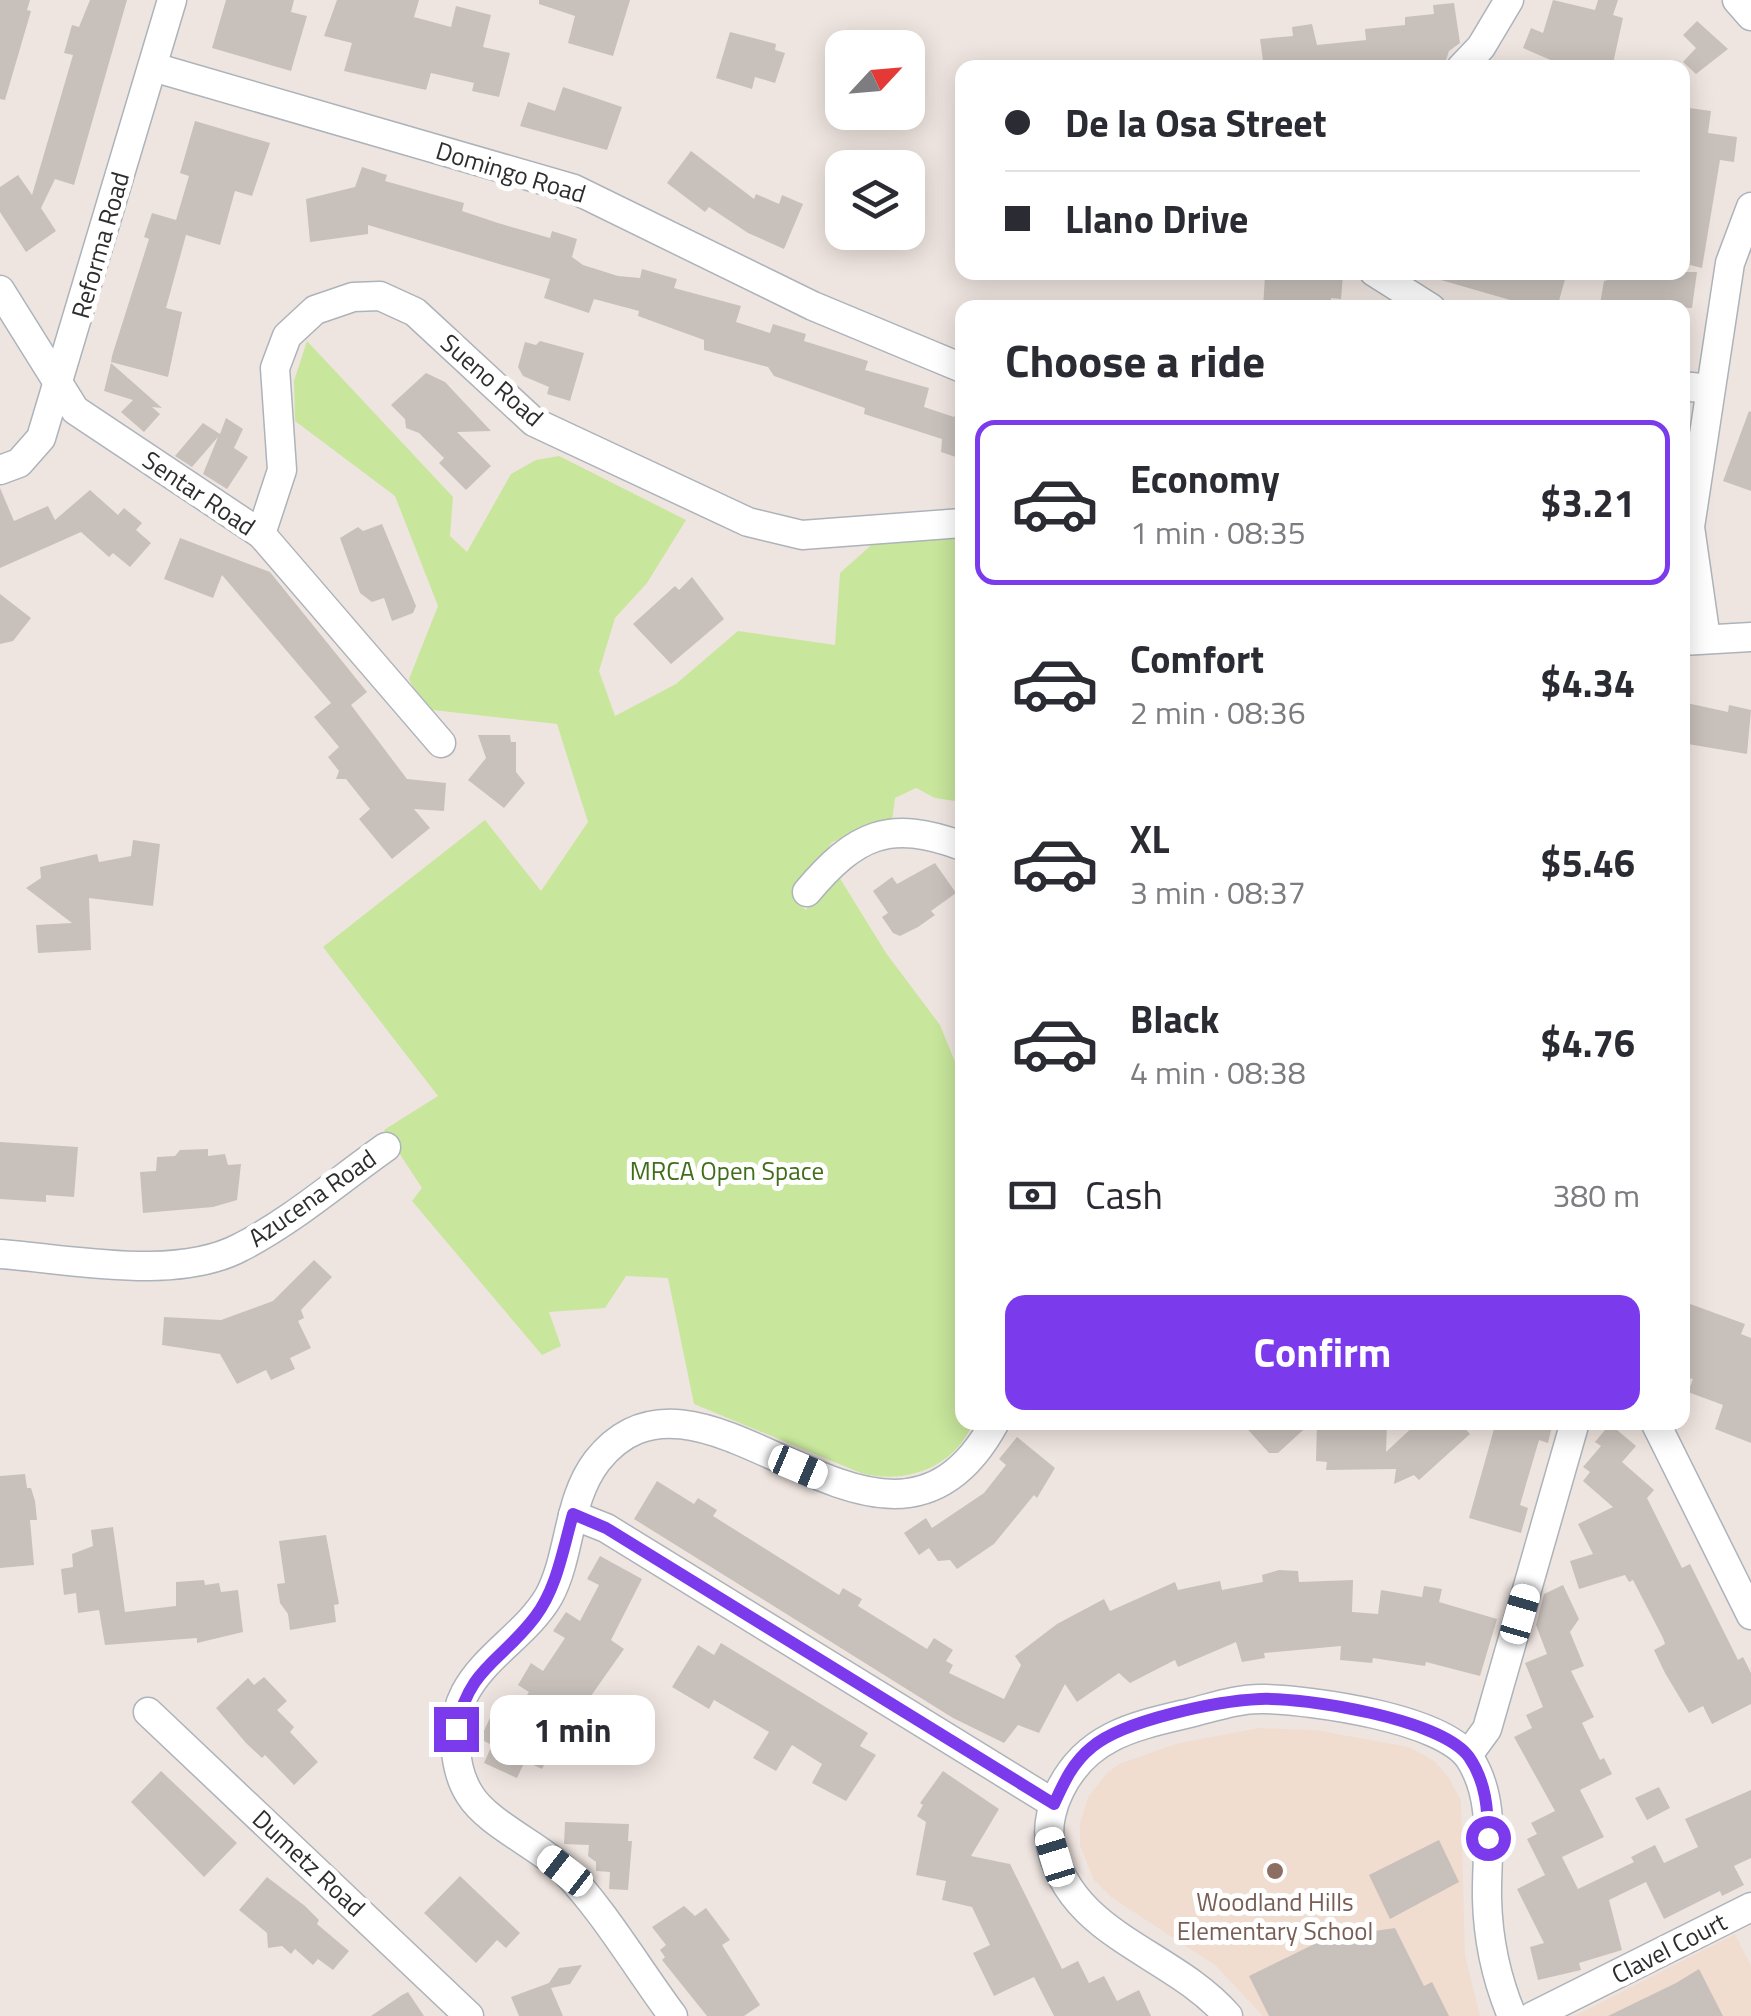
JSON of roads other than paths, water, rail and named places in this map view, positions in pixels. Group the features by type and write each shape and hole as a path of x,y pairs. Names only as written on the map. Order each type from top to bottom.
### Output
{"street":[{"name":"Reforma Road","path":"0,470 19,463 41,438 172,0"},
{"path":"1468,60 1481,47 1509,0"},
{"path":"1737,0 1751,16"},
{"name":"Domingo Road","path":"153,67 574,188 813,306 955,365"},
{"path":"1751,207 1730,263 1696,388 1690,527 1694,640 1751,637"},
{"path":"1387,280 1418,300"},
{"name":"Sentar Road","path":"0,290 76,410 261,534 441,743"},
{"name":"Sueno Road","path":"261,534 282,470 275,368 288,336 315,310 353,296 380,296 414,312 534,422 748,522 802,535 955,524"},
{"path":"807,892 836,858 867,838 894,831 927,832 955,843"},
{"name":"Azucena Road","path":"0,1254 167,1266 202,1262 241,1248 386,1147"},
{"path":"673,2016 565,1871 472,1799 459,1773 456,1729 464,1696 480,1672 534,1619 551,1592 573,1514 597,1462 629,1435 665,1424 708,1428 858,1493 913,1495 945,1482 978,1454 991,1430"},
{"path":"1468,1755 1487,1729 1574,1430"},
{"path":"1659,1430 1751,1615"},
{"path":"573,1514 606,1528 1054,1804"},
{"path":"1228,2016 1083,1910 1061,1876 1050,1838 1054,1804 1070,1769 1093,1746 1124,1729 1235,1702 1264,1699 1409,1720 1446,1738 1468,1755 1488,1807 1490,1944 1512,2016"},
{"name":"Dumetz Road","path":"148,1712 469,2016"},
{"name":"Clavel Court","path":"1534,2016 1751,1908"}],"place":[{"name":"Woodland Hills Elementary School","path":"1275,1871"}],"park label":[{"name":"MRCA Open Space","path":"727,1171"}]}
